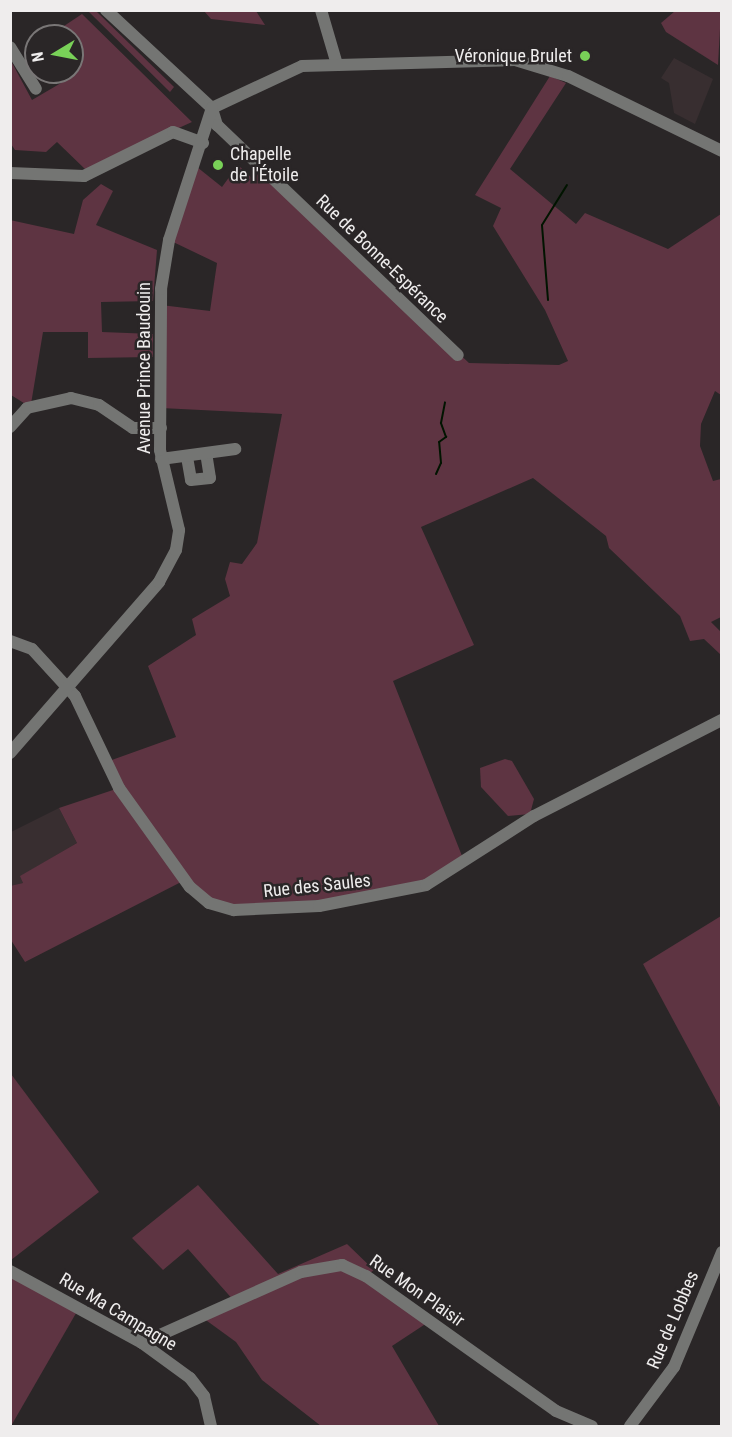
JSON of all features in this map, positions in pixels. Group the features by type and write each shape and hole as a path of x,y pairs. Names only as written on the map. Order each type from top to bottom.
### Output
{"street":[{"name":"Rue de Bonne-Espérance","path":"106,10 212,108 217,125 458,355"},
{"path":"321,10 336,62"},
{"path":"10,47 36,88"},
{"path":"212,108 286,70 336,62 515,60 568,76 722,151"},
{"name":"Avenue Prince Baudouin","path":"10,753 159,582 176,550 179,530 161,459 164,263 212,108"},
{"path":"10,173 71,176 90,173 173,132 203,143"},
{"path":"10,427 27,408 71,398 99,405 133,428 161,428"},
{"path":"161,459 235,449"},
{"path":"187,457 191,480 210,478 206,454"},
{"name":"Rue des Saules","path":"10,640 26,643 68,689 103,746 119,788 190,887 209,903 234,910 319,906 426,885 534,816 722,720"},
{"name":"Rue de Lobbes","path":"630,1426 674,1367 722,1252"},
{"name":"Rue Mon Plaisir","path":"142,1343 301,1272 342,1265 366,1276 556,1411 592,1426"},
{"name":"Rue Ma Campagne","path":"10,1271 142,1343 196,1385 211,1426"}],"shaded area":[{"path":"88,11 96,11 174,87 170,92"},
{"path":"204,11 256,11 265,25 211,19"},
{"path":"675,11 721,11 718,65 666,32 661,23"},
{"path":"82,14 192,122 86,170 57,142 46,152 15,150 11,144 11,61 32,100 59,84 84,84 84,24 67,24"},
{"path":"674,58 713,79 695,124 674,113 669,83 661,78"},
{"path":"550,76 566,83 510,169 576,224 585,213 668,249 721,214 721,395 715,391 701,424 700,446 713,481 721,479 721,617 711,622 721,632 721,655 704,639 690,641 680,616 609,548 606,536 533,478 421,527 474,645 393,681 464,861 399,895 221,907 185,880 25,962 11,940 10,886 23,883 20,876 77,843 59,808 119,788 109,761 176,737 148,666 196,635 192,619 230,596 225,579 230,562 242,564 257,543 282,414 161,408 161,305 210,311 217,263 169,240 197,167 222,187 238,165 254,180 262,168 469,363 559,365 568,361 545,310 493,226 501,208 475,195"},
{"path":"101,184 113,191 96,225 157,250 153,301 101,302 102,332 153,334 153,357 88,358 88,332 43,332 31,404 27,405 11,395 10,220 74,234 83,200"},
{"path":"505,759 512,761 534,799 530,814 508,816 481,787 480,768"},
{"path":"59,808 77,843 21,876 23,883 11,886 11,832"},
{"path":"721,916 721,1109 643,964"},
{"path":"11,1074 99,1192 11,1260"},
{"path":"198,1185 278,1274 347,1244 374,1270 366,1276 430,1321 392,1346 439,1426 321,1426 262,1380 236,1342 203,1318 235,1302 188,1249 163,1270 132,1238"},
{"path":"10,1271 79,1308 11,1426 10,1426"}],"waterway":[{"path":"548,300 542,225 567,185"},
{"path":"436,474 441,463 439,442 446,437 441,423 445,402"}],"place":[{"name":"Véronique Brulet","path":"585,56"},
{"name":"Chapelle de l'Étoile","path":"218,165"}]}
